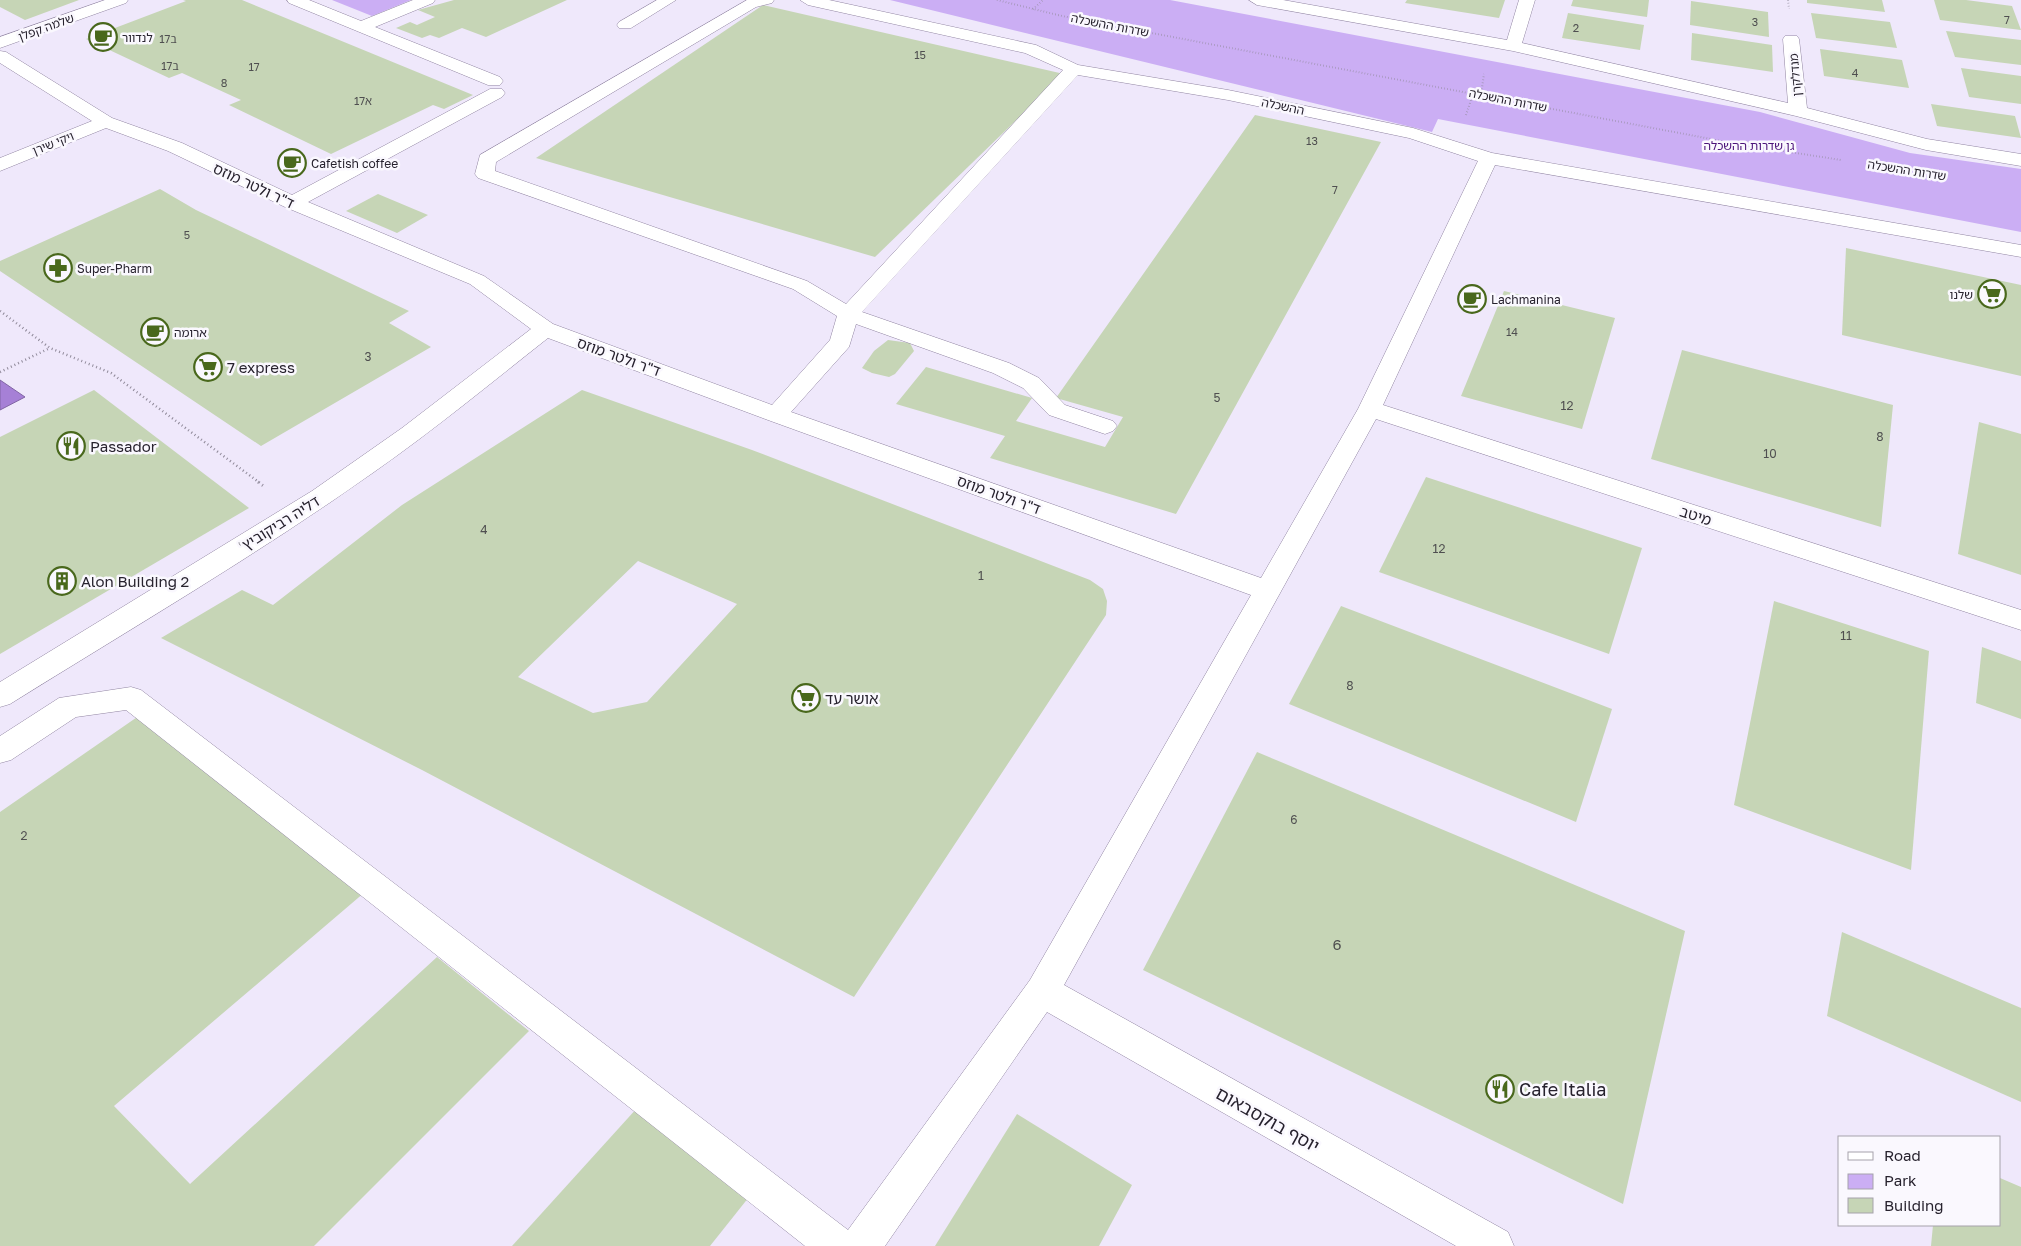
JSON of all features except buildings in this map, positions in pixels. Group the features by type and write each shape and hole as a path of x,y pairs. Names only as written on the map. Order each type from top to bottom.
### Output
{"street":[{"name":"שלמה קפלן","path":"0,43 120,0"},
{"path":"292,203 495,87 296,0"},
{"path":"361,27 427,0"},
{"path":"625,25 668,0"},
{"path":"766,0 750,4 487,159 485,174 800,285 848,314 1001,368 1031,383 1057,410 1105,426"},
{"name":"ההשכלה","path":"808,0 1030,49 1074,69 1228,95 1413,133 1489,158"},
{"name":"שדרות ההשכלה","path":"1257,0 1513,46 1798,111 1926,144 2021,160"},
{"path":"1513,46 1526,0"},
{"name":"מנדלקרן","path":"1791,39 1798,111"},
{"name":"ד\"ר ולטר מוזס","path":"0,56 106,122 175,147 292,203 477,280 545,329 776,415 1268,591"},
{"path":"776,415 841,342 848,314 1074,69"},
{"name":"ויקי שירן","path":"0,165 106,122"},
{"path":"861,1246 1042,991 1370,409 1489,158 2021,251"},
{"name":"'דליה רביקוביץ","path":"0,696 298,512 425,423 545,329"},
{"name":"מיטב","path":"1370,409 2021,620"},
{"path":"0,751 69,706 131,698 837,1246"},
{"name":"יוסף בוקסבאום","path":"1042,991 1494,1246"}],"path":[{"name":"שדרות ההשכלה","path":"997,0 1033,9 1732,143 1845,160"},
{"path":"1033,9 1043,0"},
{"path":"0,311 50,348 111,373 298,512"},
{"path":"0,372 50,348"}],"green space":[{"path":"332,0 411,0 372,16"},
{"name":"גן שדרות ההשכלה","path":"890,0 1170,0 1760,112 1910,153 2021,169 2021,232 1438,119 1432,132"}],"shaded area":[{"path":"0,380 25,397 0,410"}],"place":[{"name":"לנדוור","path":"103,37"},
{"name":"Cafetish coffee","path":"292,163"},
{"name":"Super-Pharm","path":"58,268"},
{"name":"שלנו","path":"1992,294"},
{"name":"Lachmanina","path":"1472,299"},
{"name":"ארומה","path":"155,332"},
{"name":"7 express","path":"208,367"},
{"name":"Passador","path":"71,446"},
{"name":"Alon Building 2","path":"62,581"},
{"name":"אושר עד","path":"806,698"},
{"name":"Cafe Italia","path":"1500,1089"}]}
